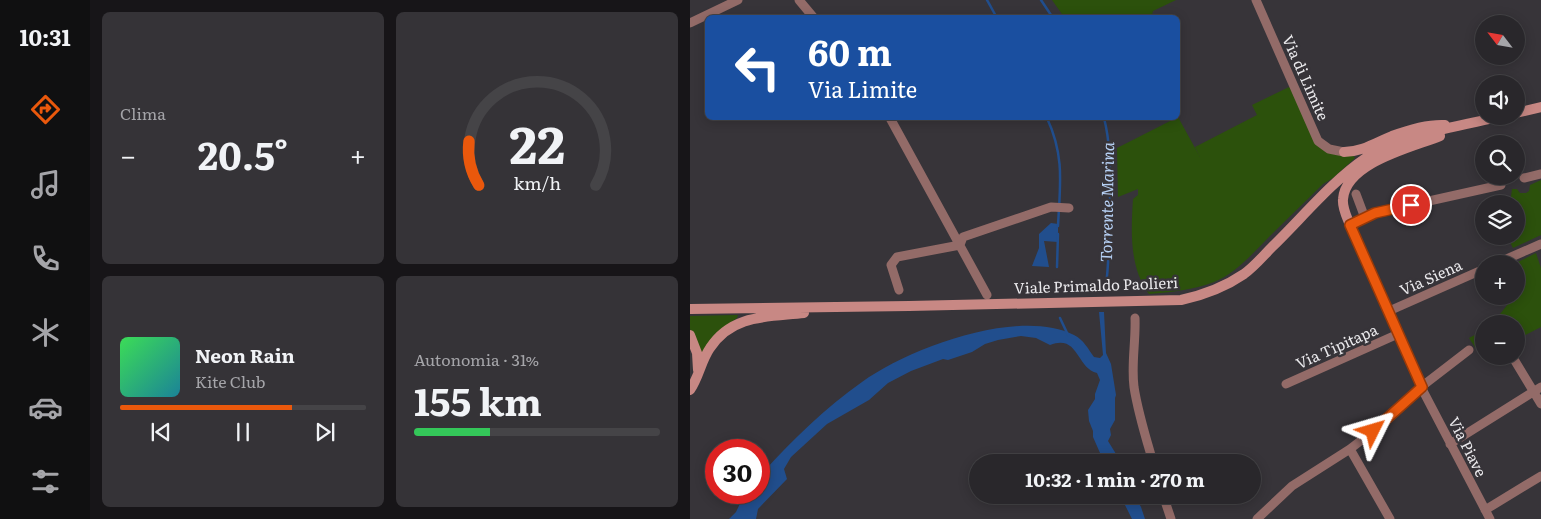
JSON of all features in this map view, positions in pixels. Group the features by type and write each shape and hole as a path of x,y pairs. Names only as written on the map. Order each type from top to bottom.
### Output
{"main road":[{"path":"1525,111 1541,107"},
{"name":"Viale Primaldo Paolieri","path":"690,309 1181,300 1212,291 1244,274 1337,182 1367,157 1403,140 1475,123"},
{"path":"1344,152 1361,150 1398,134 1433,126 1456,127"},
{"path":"1350,225 1342,200 1346,188 1354,177 1382,157 1441,136 1456,127"},
{"path":"690,390 710,348 721,334 734,325 755,318 839,307"},
{"path":"690,336 697,353 698,372"}],"street":[{"path":"707,15 738,0"},
{"path":"798,0 811,15"},
{"name":"Via di Limite","path":"1256,0 1318,141 1330,149 1344,152"},
{"path":"690,23 705,16"},
{"path":"891,120 987,295"},
{"path":"1525,178 1541,174"},
{"path":"1350,225 1375,213 1501,185"},
{"path":"1356,194 1365,218"},
{"path":"960,244 963,237 1051,207 1069,208"},
{"name":"Via Piave","path":"1350,225 1422,387 1490,519"},
{"path":"899,290 891,265 897,257 960,244"},
{"path":"1516,255 1541,244"},
{"name":"Via Siena","path":"1389,312 1475,273"},
{"path":"1135,318 1134,387 1151,454"},
{"name":"Via Tipitapa","path":"1286,384 1398,334"},
{"path":"1257,519 1263,511 1292,486 1350,449 1385,422 1422,387 1469,350"},
{"path":"1519,365 1537,389 1541,404"},
{"path":"1450,444 1537,389"},
{"path":"1350,449 1390,519"},
{"path":"1485,510 1541,476"},
{"path":"1166,504 1171,519"}],"green space":[{"path":"1052,0 1176,0 1153,11 1152,15 1063,15"},
{"path":"1289,87 1297,98 1318,143 1353,156 1355,157 1354,159 1333,178 1323,184 1250,257 1229,274 1214,282 1198,287 1149,294 1138,272 1133,248 1133,199 1138,195 1138,189 1118,197 1117,148 1172,120 1180,120 1200,157 1195,147 1257,115 1252,105"},
{"path":"1541,180 1541,235 1525,242 1525,195 1511,195 1512,189 1517,189 1520,193 1526,193 1529,191 1530,185"},
{"path":"1536,253 1541,268 1541,327 1525,335 1525,315 1499,315 1507,305 1525,305 1525,258"},
{"path":"738,315 737,318 715,334 702,354 690,329 690,316"},
{"path":"1475,335 1475,347 1469,338"}],"water":[{"path":"1051,223 1058,224 1058,242 1044,241 1049,267 1032,266 1039,248 1039,234"},
{"path":"1099,312 1104,312 1106,353 1111,364 1116,395 1115,420 1110,429 1111,435 1108,441 1116,454 1100,454 1089,421 1088,410 1095,399 1100,380 1097,373 1090,370 1067,344 1050,345 1036,338 1021,336 985,344 972,352 948,360 943,359 911,371 888,383 869,400 827,424 791,457 784,469 787,479 770,497 770,465 783,451 834,403 882,369 907,356 965,335 1024,326 1051,328 1074,335 1083,342 1094,357 1100,358 1103,355"},
{"path":"740,504 763,504 758,509 756,519 729,519 736,512"},
{"path":"1124,504 1139,504 1141,507 1145,519 1132,519"}],"waterway":[{"path":"987,0 995,15"},
{"name":"Torrente Marina","path":"1041,0 1051,15"},
{"path":"1048,120 1053,132 1059,158 1058,226"},
{"name":"Torrente Marina","path":"1104,120 1108,138 1110,170 1110,234 1106,287"},
{"path":"1057,267 1058,234"},
{"path":"1060,318 1068,335"}],"route":[{"path":"1373,431 1422,387 1350,225 1375,213 1411,205"}]}
